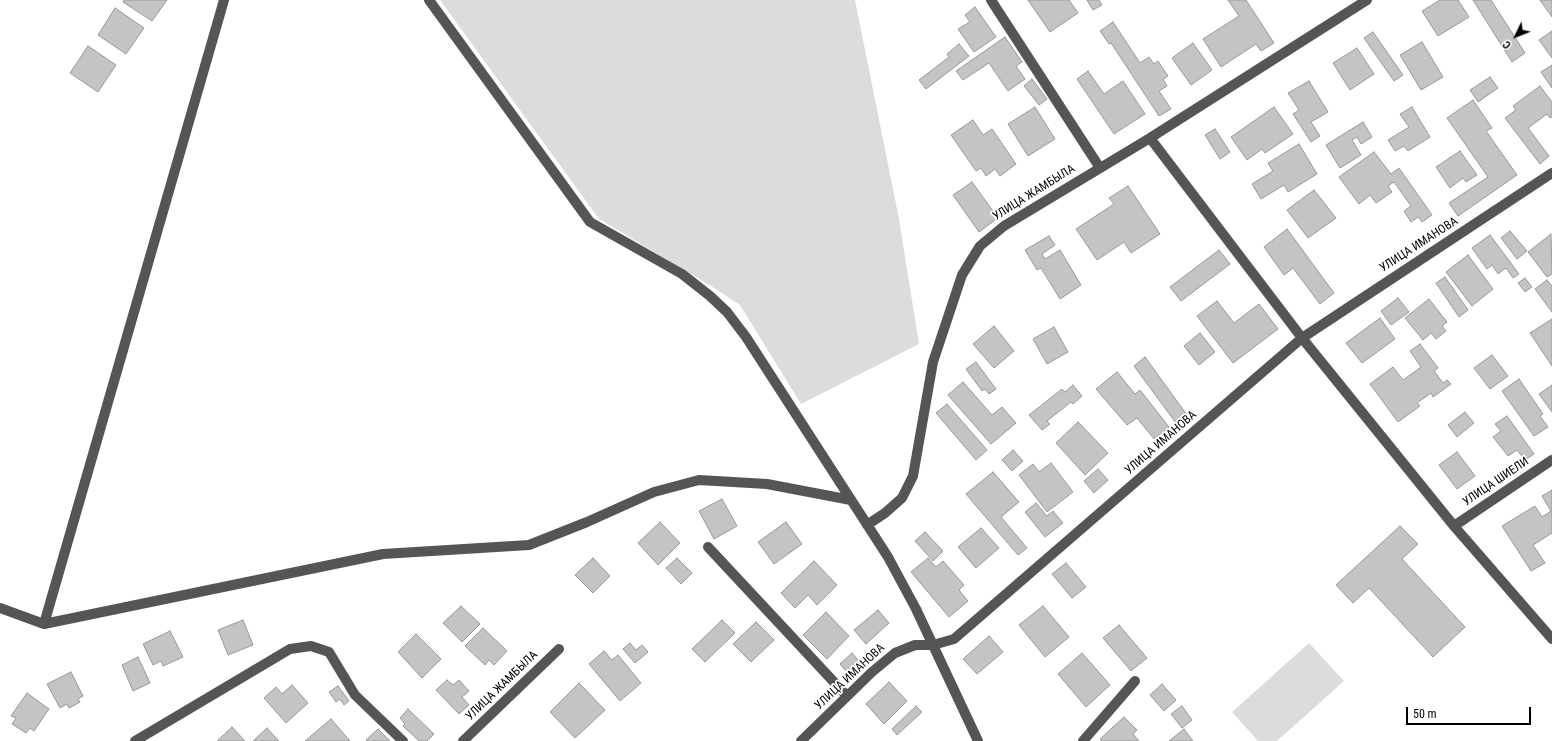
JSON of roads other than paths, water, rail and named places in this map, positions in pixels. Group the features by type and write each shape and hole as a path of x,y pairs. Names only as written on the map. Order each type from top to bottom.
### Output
{"street":[{"path":"44,624 224,0"},
{"path":"429,0 590,222 682,274 710,296 726,312 746,337 895,570 916,609 978,741"},
{"path":"991,0 1100,168"},
{"name":"УЛИЦА ЖАМБЫЛА","path":"867,525 885,513 902,498 913,476 933,362 962,275 980,246 1004,226 1150,138 1367,0"},
{"path":"1150,138 1302,338 1454,526 1552,639"},
{"name":"УЛИЦА ИМАНОВА","path":"801,741 872,672 895,653 916,645 933,645 954,639 1302,338 1552,173"},
{"name":"УЛИЦА ШИЕЛИ","path":"1454,526 1552,460"},
{"path":"0,608 44,624 383,554 529,545 587,522 654,492 699,480 768,484 851,500"},
{"path":"708,548 847,696"},
{"path":"135,741 290,649 311,646 329,652 355,695 403,741"},
{"name":"УЛИЦА ЖАМБЫЛА","path":"463,741 559,649"},
{"path":"1083,741 1135,681"}]}
